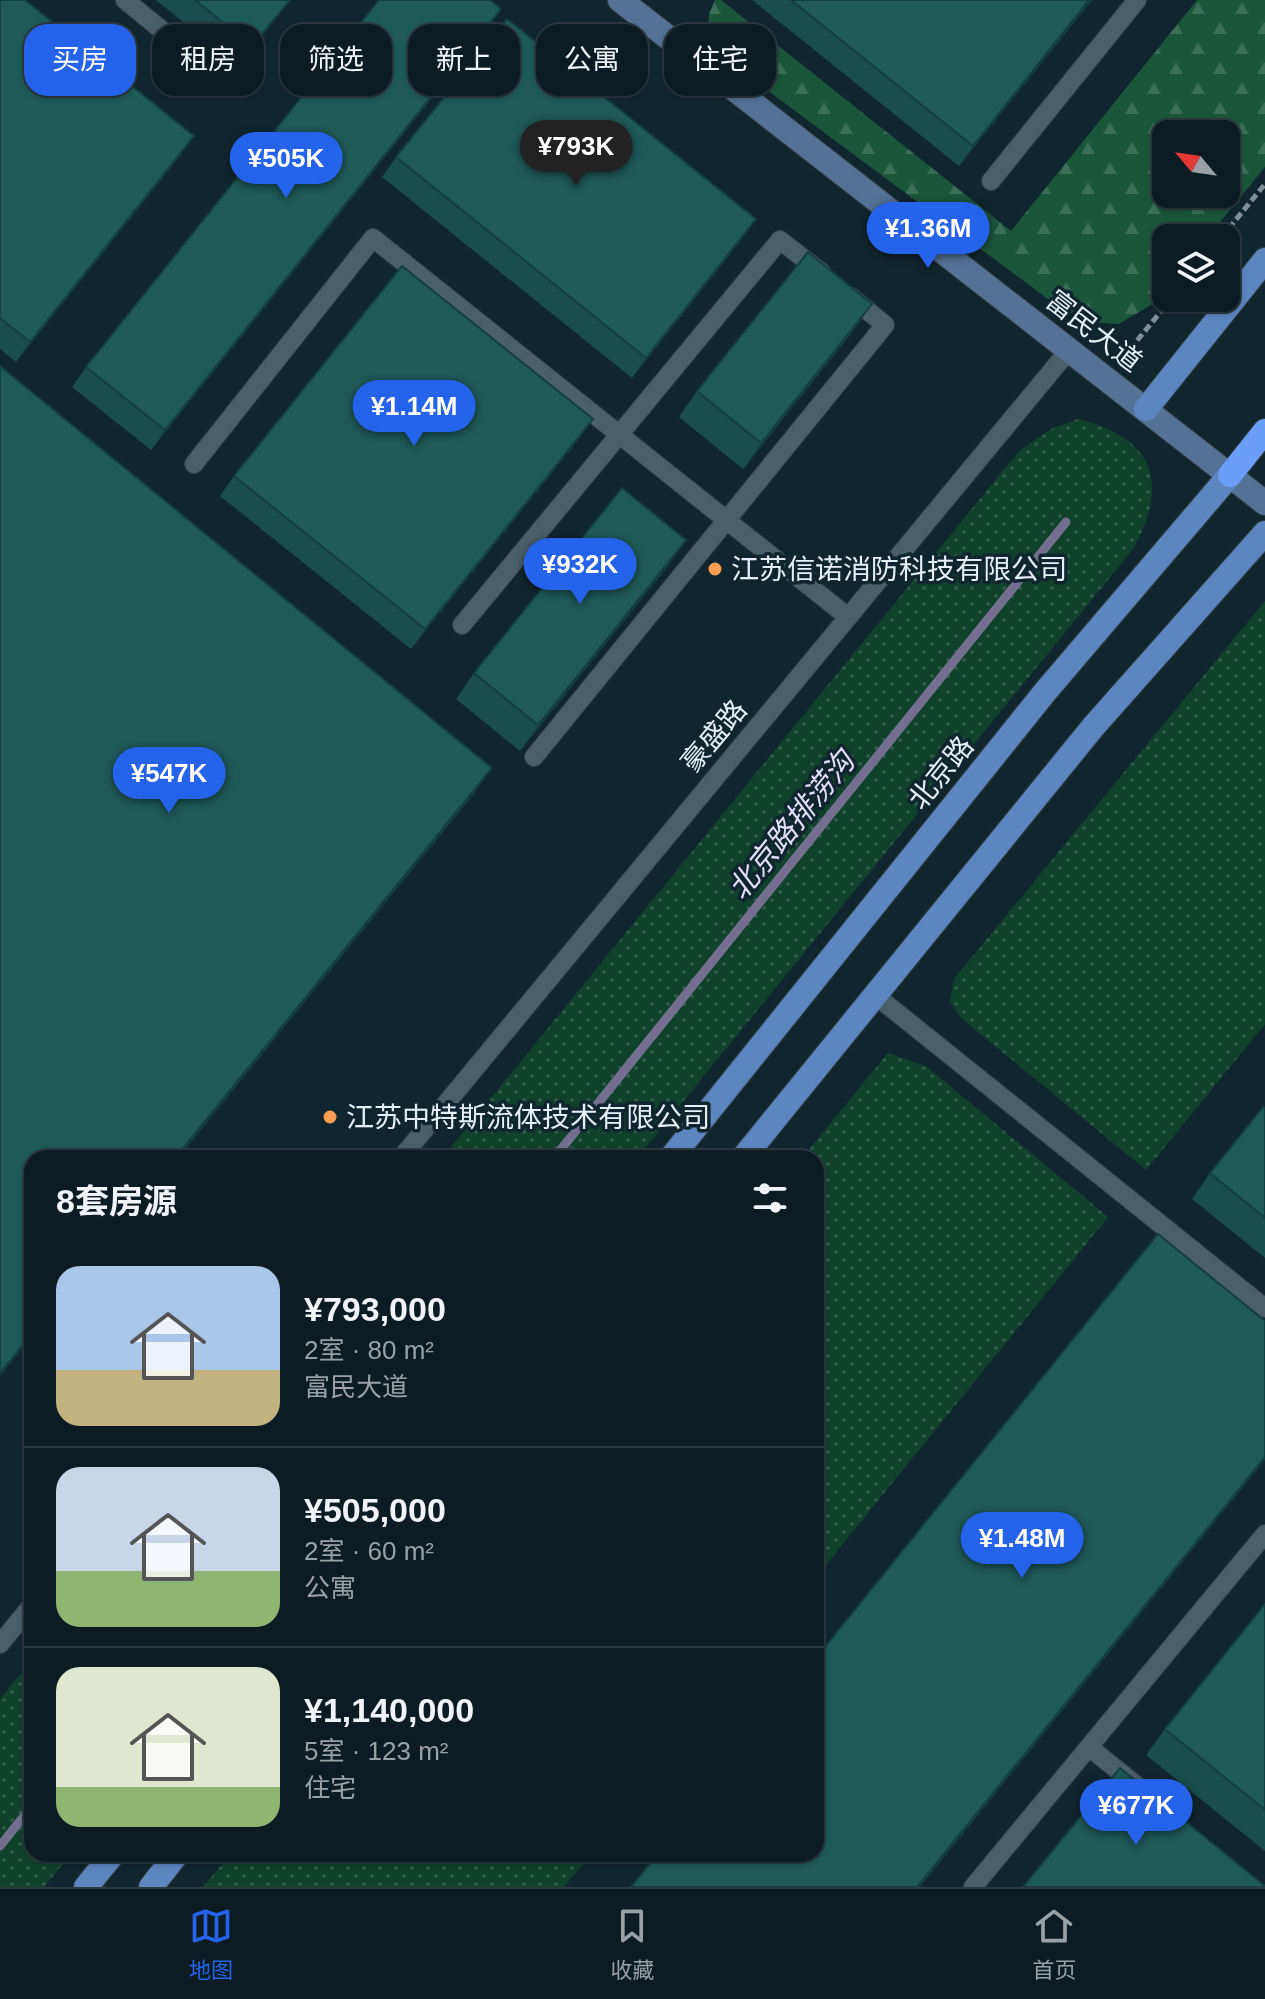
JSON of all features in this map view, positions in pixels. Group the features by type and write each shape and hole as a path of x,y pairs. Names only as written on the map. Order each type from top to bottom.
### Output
{"highway":[{"name":"北京路","path":"1230,475 1265,431"}],"main road":[{"path":"1146,409 1265,260"},
{"name":"北京路","path":"677,1150 1045,692 1230,475"},
{"path":"749,1150 1093,727 1265,533"},
{"path":"86,1887 106,1862"},
{"path":"151,1887 171,1862"}],"street":[{"name":"富民大道","path":"624,1 1265,503"}],"lane":[{"path":"125,0 154,24"},
{"path":"991,181 1137,0"},
{"path":"194,464 373,238 848,617"},
{"path":"462,625 780,240 885,325 534,757"},
{"name":"豪盛路","path":"408,1150 1069,350"},
{"path":"875,995 1265,1308"},
{"path":"973,1887 1265,1534"},
{"path":"0,1644 24,1615"},
{"path":"1089,1747 1151,1797"}],"path":[{"path":"1232,224 1265,184"},
{"path":"1106,378 1160,312"}],"green space":[{"path":"715,0 721,0 751,24 709,24"},
{"path":"1197,0 1265,0 1265,167 1240,198 1240,120 1152,120 1152,208 1232,208 1218,224 1152,224 1152,304 1119,324 1087,322 1056,305 775,96 776,44 1011,231"},
{"path":"1078,419 1104,427 1139,451 1148,466 1152,483 1151,503 1133,549 644,1150 449,1150 1019,451 1051,429"},
{"path":"1265,601 1265,1024 1146,1170 961,1018 950,1002 954,979"},
{"path":"888,1053 927,1067 1108,1217 824,1567 824,1150 809,1150"},
{"path":"24,1670 24,1862 64,1862 44,1887 0,1887 0,1699"},
{"path":"224,1862 584,1862 564,1887 203,1887"}],"building":[{"path":"0,0 25,0 55,24 24,24 24,96 136,96 136,89 194,136 30,342 0,318"},
{"path":"195,0 290,0 264,31 264,24 225,24"},
{"path":"379,0 490,0 501,9 489,24 408,24 408,96 432,96 165,430 86,367 302,96 392,96 392,24 360,24"},
{"path":"791,0 1089,0 973,146"},
{"path":"520,29 536,42 536,96 603,96 756,219 646,358 396,157 445,96 520,96"},
{"path":"808,252 872,304 761,443 697,391"},
{"path":"402,266 593,419 425,629 234,476"},
{"path":"0,366 492,768 182,1150 24,1150 24,1344 0,1373"},
{"path":"622,488 686,540 538,725 474,673"},
{"path":"1265,1108 1265,1218 1210,1173"},
{"path":"1158,1234 1265,1321 1265,1457 917,1887 631,1887 651,1862 824,1862 824,1648"},
{"path":"1265,1604 1265,1810 1165,1729"},
{"path":"1120,1768 1265,1886 1265,1887 1023,1887"}],"waterway":[{"name":"北京路排涝沟","path":"560,1150 1066,522"},
{"name":"北京路排涝沟","path":"0,1846 24,1816"}],"place":[{"name":"江苏信诺消防科技有限公司","path":"715,569"},
{"name":"江苏中特斯流体技术有限公司","path":"330,1117"}]}
